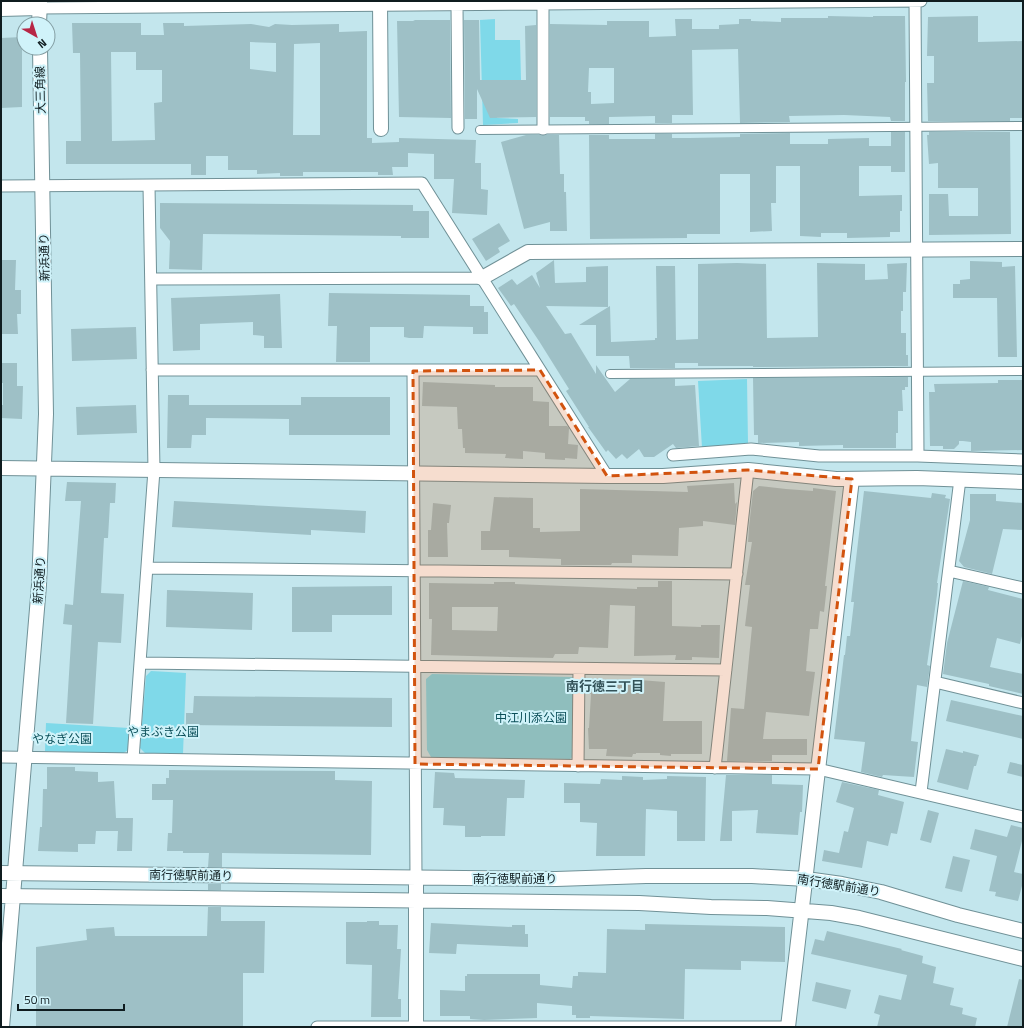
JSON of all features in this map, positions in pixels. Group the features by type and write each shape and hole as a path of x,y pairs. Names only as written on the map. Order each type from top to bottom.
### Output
{"street":[{"path":"915,1 918,456"},
{"path":"1,9 40,5 380,3 457,5 921,1"},
{"path":"380,3 381,129"},
{"path":"543,4 543,129"},
{"path":"40,5 40,16"},
{"path":"457,5 458,128"},
{"name":"大三角線","path":"40,56 41,132"},
{"path":"480,130 1023,126"},
{"name":"新浜通り","path":"2,1027 8,873 25,758 39,585 45,469 46,414 41,132"},
{"path":"1,186 422,183 607,476"},
{"path":"133,759 154,470 149,186"},
{"path":"150,279 482,278 528,252 1023,249"},
{"path":"152,370 540,370"},
{"path":"413,370 416,1027"},
{"path":"610,374 1023,371"},
{"path":"673,455 751,449 819,456 918,456 1023,460"},
{"path":"1,468 607,476 663,476 748,470 813,477 852,479 917,478 1023,482"},
{"path":"715,768 748,470"},
{"path":"788,1027 852,479"},
{"path":"921,792 960,479"},
{"path":"147,568 737,574"},
{"path":"949,571 1023,588"},
{"path":"140,663 726,670"},
{"path":"578,766 579,669"},
{"path":"935,682 1023,703"},
{"path":"1,757 818,769 1023,817"},
{"name":"南行徳駅前通り","path":"8,873 556,879 646,876 737,876 806,879 842,884 881,892 958,915 1023,931"},
{"name":"南行徳駅前通り","path":"7,896 639,903 802,910 859,918 1023,959"},
{"path":"317,1027 784,1027"}],"highlighted area":[{"path":"540,370 607,476 748,470 852,479 818,769 415,764 413,371"}],"green space":[{"path":"495,19 495,40 520,40 521,80 496,81 497,118 518,119 518,123 483,125 480,20"},
{"path":"747,379 748,444 702,448 698,381"},
{"name":"やまぶき公園","path":"151,671 186,673 183,754 145,753 140,748 146,676"},
{"name":"中江川添公園","path":"432,674 572,677 576,681 575,755 570,759 431,757 427,750 426,679"},
{"name":"やなぎ公園","path":"46,723 129,728 128,750 122,754 45,751"}],"building":[{"path":"828,16 905,16 905,121 891,121 890,117 844,115 789,116 790,122 740,123 738,49 692,50 693,115 672,115 672,123 655,123 655,116 609,117 609,124 589,124 589,121 585,121 585,117 550,117 550,24 607,25 607,21 649,21 649,37 676,36 675,19 692,19 692,29 719,29 719,25 739,24 739,19 781,22 781,18 828,18","holes":["589,68 614,68 614,103 591,104 591,92 588,92"]},
{"path":"978,16 978,42 1023,41 1023,118 1010,118 1010,121 928,121 927,83 934,83 934,56 927,56 928,17"},
{"path":"450,20 451,118 399,117 397,21"},
{"path":"464,20 479,20 480,80 526,80 525,26 536,25 536,117 490,118 477,89 477,119 465,119"},
{"path":"72,23 141,23 141,35 164,35 163,23 184,23 184,26 251,24 269,27 275,24 339,24 339,32 367,31 367,138 372,138 372,143 399,142 399,138 476,140 475,163 481,163 481,189 488,190 487,215 452,213 454,179 434,179 434,154 408,153 408,167 392,167 393,175 378,175 378,172 303,172 303,176 280,176 280,173 257,174 257,170 228,170 228,156 206,156 206,175 191,175 191,164 66,164 66,141 81,141 80,53 73,53","holes":["250,42 276,43 276,72 250,69","320,43 320,135 293,135 294,44","111,52 136,52 136,70 162,70 162,102 154,103 155,140 112,141"]},
{"path":"16,37 16,56 22,56 22,107 1,108 1,38"},
{"path":"891,132 905,132 905,172 891,172 891,166 859,166 859,196 902,195 900,232 890,232 890,237 847,238 847,233 821,233 821,237 800,236 800,166 776,166 776,203 771,203 772,231 750,232 750,174 720,174 720,234 687,234 687,238 590,239 589,135 609,135 609,139 655,139 655,134 672,134 672,138 689,138 740,137 740,134 790,133 790,144 828,144 828,139 869,138 869,146 891,146"},
{"path":"929,132 1010,132 1011,234 929,235 929,194 948,194 949,216 978,216 978,188 938,188 938,163 929,164 927,135 929,135"},
{"path":"526,135 559,135 560,174 564,174 564,192 566,192 567,231 550,231 550,222 524,229 501,142"},
{"path":"160,203 413,205 413,211 429,211 429,238 401,238 401,236 203,234 202,270 169,269 170,241 160,228"},
{"path":"499,223 510,241 498,248 500,252 486,261 472,239"},
{"path":"1,260 16,260 15,290 21,290 21,314 17,314 18,334 1,334"},
{"path":"554,260 555,283 586,282 586,267 608,266 608,307 546,306 565,334 571,333 596,374 596,365 615,392 630,379 675,379 675,386 695,385 699,446 676,448 673,444 654,457 644,457 639,449 627,459 622,454 616,459 608,450 606,452 588,427 566,391 569,389 539,341 514,304 511,306 498,288 512,279 517,285 532,275 540,288 536,273"},
{"path":"970,261 1002,262 1002,267 1015,266 1017,357 998,357 997,298 953,298 953,284 960,284 960,280 970,279"},
{"path":"817,263 865,264 865,280 888,279 887,264 907,263 906,292 903,292 903,311 901,311 901,333 906,333 906,355 908,355 908,366 753,367 698,366 698,363 675,363 675,368 630,368 629,356 596,356 596,325 579,325 610,306 611,342 655,340 655,338 657,338 656,266 675,266 676,340 698,339 698,264 766,264 767,338 818,337"},
{"path":"329,293 470,295 470,306 484,306 484,312 488,312 488,334 473,334 473,327 424,326 423,338 409,338 404,337 404,327 370,327 370,362 336,362 337,326 328,326"},
{"path":"280,294 282,348 264,348 264,336 253,335 253,322 200,324 200,350 173,351 171,298"},
{"path":"136,327 137,359 72,361 71,329"},
{"path":"1,363 17,363 17,386 23,386 22,419 1,418 1,405 3,405 3,383 1,383"},
{"path":"908,377 908,387 905,387 905,390 902,390 903,411 898,411 896,448 843,448 843,445 799,446 799,442 758,443 758,435 754,435 753,378"},
{"path":"998,380 1023,380 1023,450 971,451 971,442 963,441 959,441 959,444 954,449 943,449 943,446 930,446 929,392 935,392 934,384 998,383"},
{"path":"423,382 495,385 495,387 533,387 533,401 549,402 549,426 567,426 569,428 568,444 578,445 577,459 545,459 545,453 523,451 523,459 505,458 506,454 465,453 465,448 463,448 462,429 458,429 457,407 422,406"},
{"path":"168,395 189,395 189,405 301,405 301,397 390,397 390,435 289,435 289,419 206,418 206,435 192,435 191,448 167,448"},
{"path":"136,405 137,433 77,435 76,407"},
{"path":"67,482 116,483 115,503 110,503 108,538 104,538 101,593 124,594 121,643 98,642 93,724 66,723 72,625 63,624 65,604 73,605 81,501 65,501"},
{"path":"734,483 735,504 737,502 735,525 703,521 703,526 679,528 678,556 632,555 632,563 612,563 611,565 561,565 561,559 509,557 509,550 481,550 481,531 490,531 494,497 533,498 533,528 540,528 540,532 580,531 580,489 688,492 687,486"},
{"path":"759,486 813,491 813,488 836,491 825,586 827,586 824,612 820,611 818,629 810,629 806,671 815,672 809,716 766,712 763,739 807,739 807,755 772,755 772,761 727,761 731,708 744,709 752,627 745,626 750,585 745,585 752,542 748,542 753,491"},
{"path":"864,491 931,498 932,493 946,495 945,498 950,499 937,583 937,595 927,665 930,666 927,687 917,685 911,741 918,742 914,777 883,775 882,777 861,772 865,742 834,739 844,655 847,636 850,636 854,602 851,602"},
{"path":"970,494 996,494 996,501 1023,503 1023,530 1003,529 992,574 964,567 959,561 970,520"},
{"path":"174,501 366,511 365,533 311,530 311,535 172,527"},
{"path":"433,503 451,505 449,523 447,523 448,557 428,557 428,530 431,530"},
{"path":"658,581 672,581 672,626 701,627 701,625 720,625 719,658 692,657 692,660 675,660 676,655 634,656 635,606 610,605 608,648 579,647 578,654 555,654 553,658 431,655 432,619 429,619 429,583 494,584 494,582 515,582 515,584 637,589 637,587 658,587","holes":["452,607 498,607 497,631 452,630"]},
{"path":"963,581 989,587 988,590 1023,599 1023,632 1020,644 997,638 990,667 1023,674 1023,694 989,686 989,684 943,674 947,643"},
{"path":"392,586 392,615 332,615 332,632 292,632 292,587"},
{"path":"167,590 253,593 252,630 166,627"},
{"path":"588,679 627,679 665,682 663,721 702,721 702,754 671,754 671,756 660,755 660,753 636,753 633,754 632,757 606,756 607,749 589,749 588,728 591,694 588,694"},
{"path":"194,696 392,698 392,727 186,725 186,713 193,713"},
{"path":"951,700 1023,716 1023,739 946,721"},
{"path":"946,749 979,755 976,766 974,766 968,790 937,782"},
{"path":"1010,762 1023,765 1023,777 1007,773"},
{"path":"47,767 75,767 75,771 98,772 98,782 114,781 116,818 133,818 132,851 117,851 118,831 96,831 95,844 78,844 78,852 38,851 40,827 42,827 43,789 47,789"},
{"path":"169,770 335,771 335,780 372,781 371,855 222,853 222,867 208,867 209,853 183,853 183,851 167,851 168,833 172,833 173,800 152,800 152,784 166,784 166,778 169,778"},
{"path":"435,772 454,773 455,778 525,780 524,798 507,798 505,836 465,837 465,826 443,825 444,808 433,808"},
{"path":"726,775 772,775 772,784 803,785 802,812 800,812 798,835 756,833 758,810 732,811 732,841 720,841"},
{"path":"622,776 643,777 643,780 667,779 667,776 706,777 705,841 677,841 677,811 646,809 645,856 596,856 597,823 580,822 580,803 564,803 564,783 600,784 601,779 622,780"},
{"path":"842,782 879,790 878,795 904,802 897,834 891,833 888,846 867,841 862,868 822,861 824,850 839,853 844,831 848,832 854,808 836,802"},
{"path":"928,810 939,813 931,843 920,840"},
{"path":"1011,825 1023,828 1023,837 1014,872 1023,874 1023,882 1018,901 995,896 996,892 989,891 997,856 970,849 975,829 1007,837"},
{"path":"953,856 970,860 962,892 945,888"},
{"path":"208,884 221,884 221,890 208,890"},
{"path":"208,907 221,907 221,921 265,921 264,973 243,973 243,1027 36,1027 36,947 87,940 86,929 114,927 115,936 207,936"},
{"path":"379,921 379,925 398,925 397,949 401,949 398,999 401,999 401,1017 371,1017 372,965 346,964 346,922"},
{"path":"431,923 512,927 512,925 525,925 525,934 528,934 528,947 457,944 456,954 429,953"},
{"path":"645,924 785,927 785,962 741,961 741,970 685,969 684,1019 590,1016 590,1018 576,1018 576,1015 572,1015 572,1006 537,1003 537,1018 484,1020 470,1019 470,1016 440,1016 440,990 465,991 465,976 467,976 467,974 540,974 540,985 572,988 573,976 578,976 578,972 606,973 607,929 645,930"},
{"path":"827,931 902,949 901,950 923,956 922,963 936,967 933,983 954,988 950,1005 963,1008 962,1014 977,1018 975,1027 877,1027 880,1015 874,1013 879,995 901,1000 907,975 811,954 815,939 824,941"},
{"path":"1019,979 1023,980 1023,1027 1007,1027"},
{"path":"816,982 851,990 846,1009 812,1001"}],"district":[{"name":"南行徳三丁目","path":"605,686"}]}
